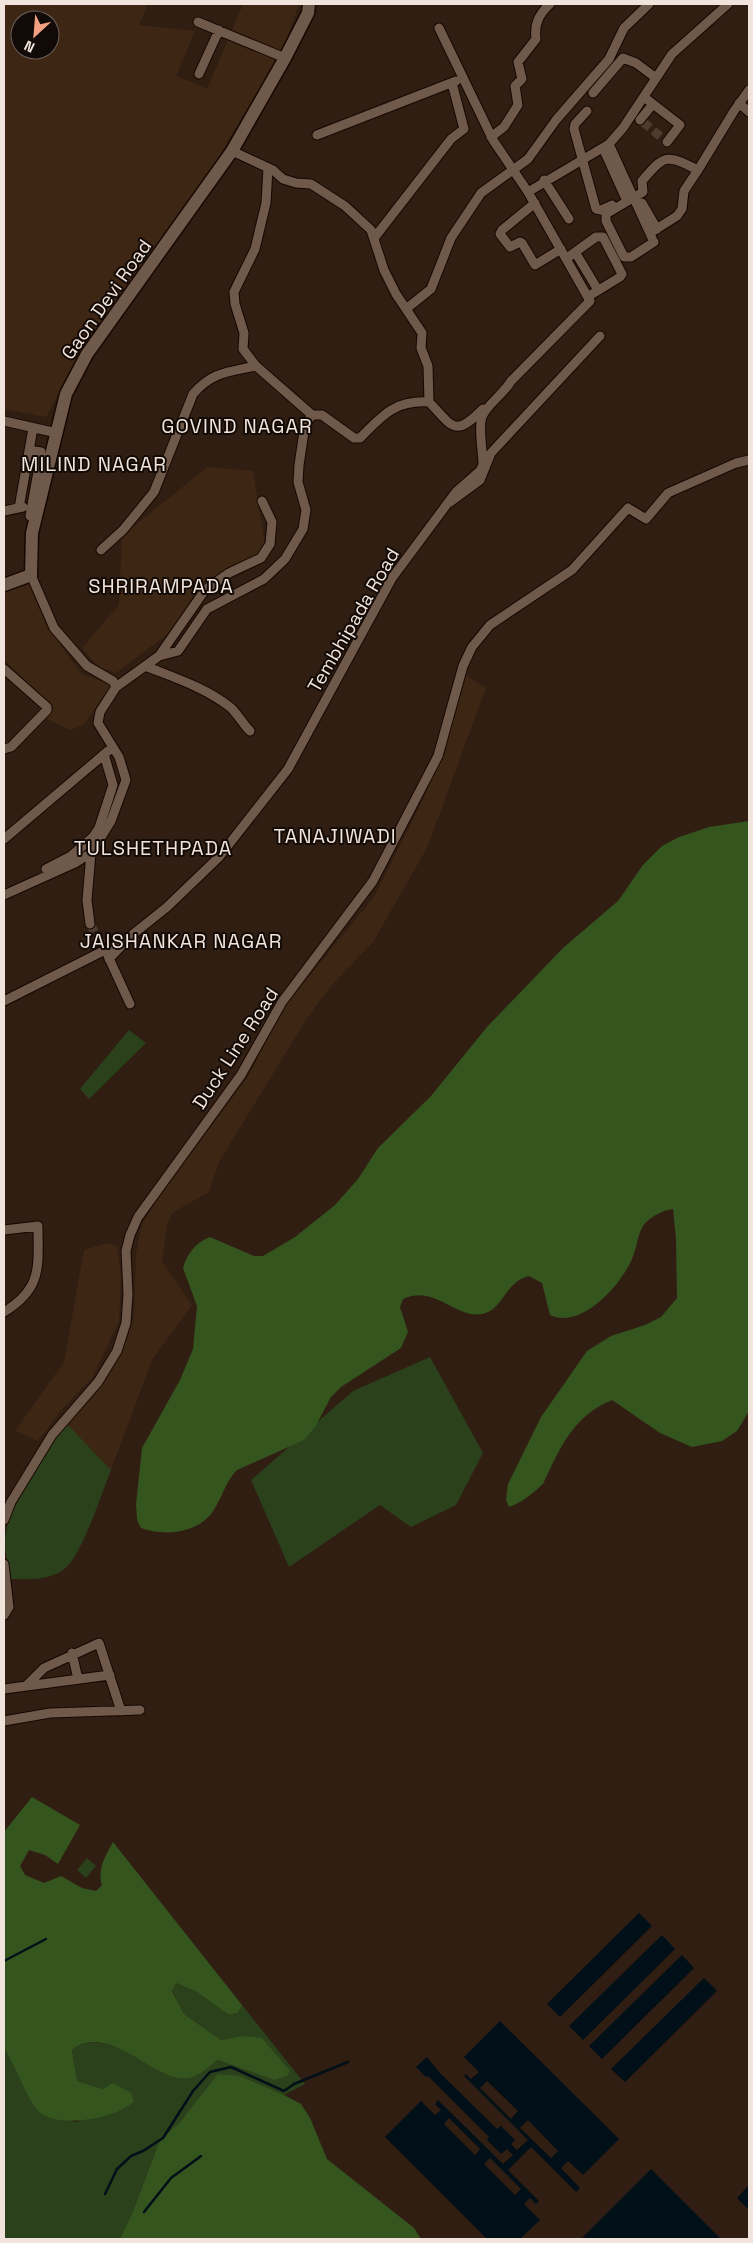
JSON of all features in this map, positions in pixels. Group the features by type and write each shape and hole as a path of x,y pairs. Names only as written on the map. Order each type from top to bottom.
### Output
{"street":[{"name":"Gaon Devi Road","path":"116,687 113,681 87,666 54,628 31,575 32,533 36,504 57,433 66,394 87,354 232,152 285,58 308,13 309,4"},
{"path":"491,137 504,127 518,105 515,86 522,79 518,62 536,39 535,27 544,9 550,4"},
{"path":"406,309 430,289 451,238 481,193 528,159 556,120 609,59 624,28 648,4"},
{"path":"528,192 544,180 606,146 632,114 672,54 728,4"},
{"path":"198,22 285,58"},
{"path":"439,28 491,137 535,203 589,296 622,274 603,237 596,237 567,258"},
{"path":"199,74 219,30"},
{"path":"593,93 623,58 636,63 656,78"},
{"path":"317,135 463,78"},
{"path":"375,237 451,139 464,129 452,83"},
{"path":"698,170 678,160 664,159 659,161 642,181 644,190 606,214 606,221 624,257 627,258 655,238 678,216 682,209 684,191 698,170 739,103 749,90"},
{"path":"644,97 680,125 667,142"},
{"path":"739,103 749,112"},
{"path":"632,114 642,121 653,104"},
{"path":"584,111 575,124 574,129 596,209 601,210 632,197"},
{"path":"606,146 655,238"},
{"path":"232,152 268,168 283,179 296,183 311,184 346,206 371,230 375,237 384,270 422,333 421,348 428,366 429,402"},
{"path":"268,168 266,203 255,249 234,292 235,304 244,332 243,349 256,366 312,414 322,415 354,438 360,438 389,409 418,401 429,402 453,427 460,428 470,422 511,381"},
{"path":"544,180 569,219"},
{"path":"535,203 502,230 500,234 510,247 520,242 522,243 536,265 561,249"},
{"path":"575,252 598,290"},
{"name":"Tembhipada Road","path":"127,939 167,907 219,857 288,769 392,578 456,492 480,471 483,464 481,424 485,412 504,392 511,381 586,307 590,301 589,296"},
{"path":"448,502 456,499 480,480 490,452 600,336"},
{"path":"101,550 123,530 154,492 165,460 193,394 203,382 216,374 256,366"},
{"path":"159,656 178,651 207,609 213,604 264,579 285,559 303,529 306,510 298,482 305,425 312,414"},
{"path":"4,421 57,433"},
{"path":"19,508 33,428"},
{"path":"29,450 41,452 36,504 30,516"},
{"name":"Duck Line Road","path":"4,1520 11,1502 52,1435 98,1382 117,1351 126,1323 128,1294 126,1251 130,1235 138,1217 241,1075 282,1002 373,881 438,756 463,666 472,647 490,624 572,570 628,508 646,519 668,493 736,462 749,460"},
{"path":"4,895 76,863 91,853 111,821 126,780 119,757 111,747 98,723 100,712 116,687 159,656 205,590 229,573 261,558 270,544 272,522 262,501"},
{"path":"4,511 36,504"},
{"path":"4,585 31,575"},
{"path":"146,666 187,681 217,698 232,708 250,731"},
{"path":"4,669 47,707 11,747 4,749"},
{"path":"4,839 111,747"},
{"path":"46,870 71,856 93,838 98,828 113,785 104,754"},
{"path":"90,924 87,900 91,853"},
{"path":"127,939 123,946 108,957 130,1004"},
{"path":"4,1001 127,939"},
{"path":"4,1230 38,1226 38,1273 34,1284 12,1307 4,1312"},
{"path":"4,1564 9,1607 4,1615"},
{"path":"26,1686 44,1668 72,1653 99,1643 121,1711"},
{"path":"72,1653 78,1679"},
{"path":"4,1689 110,1675"},
{"path":"4,1721 50,1713 140,1710"}],"shaded area":[{"path":"4,4 148,4 139,25 195,31 176,76 207,89 243,4 299,4 284,47 198,191 82,350 46,417 4,409"},
{"path":"207,467 253,471 266,551 209,582 169,633 116,673 99,667 82,648 119,605 122,536"},
{"path":"28,583 35,588 46,625 82,674 109,684 110,688 83,725 70,730 45,718 54,708 4,660 4,590"},
{"path":"464,674 486,688 427,848 373,942 331,986 307,1018 219,1162 209,1192 172,1213 167,1226 162,1261 192,1305 152,1360 111,1470 65,1423 89,1400 107,1377 127,1339 134,1316 136,1254 142,1224 157,1200 249,1075 284,1007 374,897 424,798 449,729"},
{"path":"107,1243 117,1246 121,1275 119,1321 92,1378 62,1409 38,1441 15,1431 64,1362 84,1250"},
{"path":"639,1913 652,1926 560,2017 547,2004"},
{"path":"662,1935 675,1949 583,2040 569,2026"},
{"path":"682,1955 694,1968 602,2059 589,2046"},
{"path":"704,1978 717,1991 625,2082 611,2069"},
{"path":"500,2021 619,2139 583,2175 568,2161 561,2168 580,2188 576,2192 531,2147 508,2170 539,2201 536,2204 530,2198 524,2204 540,2220 520,2239 487,2239 385,2137 421,2101 435,2115 441,2110 435,2104 438,2100 503,2164 513,2155 507,2149 501,2154 487,2140 489,2137 428,2076 426,2077 416,2067 427,2057 439,2072 497,2129 501,2126 515,2140 511,2144 517,2150 528,2140 464,2076 466,2074 471,2079 479,2072 464,2057","holes":["487,2081 518,2111 511,2119 480,2088","449,2118 480,2149 475,2155 444,2124","528,2120 558,2151 551,2158 520,2128","490,2158 521,2189 515,2195 484,2164"]},
{"path":"651,2169 721,2239 581,2239"},
{"path":"749,2185 749,2210 737,2198"}],"green space":[{"path":"749,821 749,1411 737,1431 722,1441 692,1447 660,1433 612,1400 587,1415 578,1424 555,1458 543,1484 514,1505 509,1507 506,1500 508,1484 541,1417 587,1351 611,1336 645,1325 661,1317 677,1298 676,1239 673,1209 656,1214 643,1226 632,1259 619,1281 587,1311 574,1316 562,1318 550,1315 542,1283 529,1276 514,1284 495,1307 482,1314 463,1312 435,1298 425,1296 403,1299 400,1307 408,1332 401,1348 341,1387 331,1397 315,1427 304,1440 237,1470 227,1483 209,1516 192,1528 182,1531 161,1532 141,1528 137,1520 136,1504 142,1448 180,1380 193,1349 197,1306 183,1268 193,1249 200,1242 210,1237 254,1256 263,1256 295,1237 335,1205 358,1179 378,1148 431,1096 487,1027 563,948 618,901 643,865 662,846 679,837 709,827"},
{"path":"129,1030 146,1043 89,1099 80,1089"},
{"path":"430,1357 483,1453 456,1505 411,1527 380,1505 289,1567 251,1480 353,1391"},
{"path":"65,1422 111,1470 84,1539 70,1563 57,1574 50,1576 37,1579 10,1579 5,1541 12,1511 37,1464"},
{"path":"32,1797 80,1825 58,1864 45,1855 29,1850 20,1866 25,1875 44,1883 61,1876 82,1888 96,1891 102,1885 101,1868 113,1842 242,2005 238,2013 229,2015 197,1992 176,1983 172,1991 184,2014 221,2040 243,2036 262,2038 290,2071 287,2076 274,2080 218,2060 196,2076 180,2078 165,2074 118,2048 103,2043 87,2043 72,2050 77,2081 103,2089 113,2083 131,2093 134,2102 108,2115 73,2121 50,2118 34,2106 4,2048 4,1832"},
{"path":"87,1858 96,1866 86,1878 77,1870"},
{"path":"176,1983 197,1992 229,2015 238,2013 242,2005 305,2084 284,2095 240,2076 204,2092 180,2122 160,2140 133,2211 120,2239 4,2239 4,2048 15,2064 35,2108 75,2122 87,2119 103,2089 77,2081 72,2050 87,2043 103,2043 119,2049 165,2074 180,2078 196,2076 218,2060 274,2080 243,2036 221,2040 184,2014 172,1990"},
{"path":"218,2074 240,2076 301,2104 310,2118 327,2159 414,2228 421,2239 120,2239 133,2211 160,2140 180,2122"}],"waterway":[{"path":"4,1961 46,1939"},
{"path":"105,2194 117,2169 131,2156 143,2151 163,2138 193,2091 210,2072 231,2067 284,2091 294,2084 348,2062"},
{"path":"144,2212 171,2178 201,2156"}],"tunnel":[{"path":"643,122 667,142"},
{"path":"90,924 108,956"}],"district":[{"name":"GOVIND NAGAR","path":"237,426"},
{"name":"MILIND NAGAR","path":"94,464"},
{"name":"SHRIRAMPADA","path":"161,586"},
{"name":"TANAJIWADI","path":"335,836"},
{"name":"TULSHETHPADA","path":"153,848"},
{"name":"JAISHANKAR NAGAR","path":"181,941"}]}
